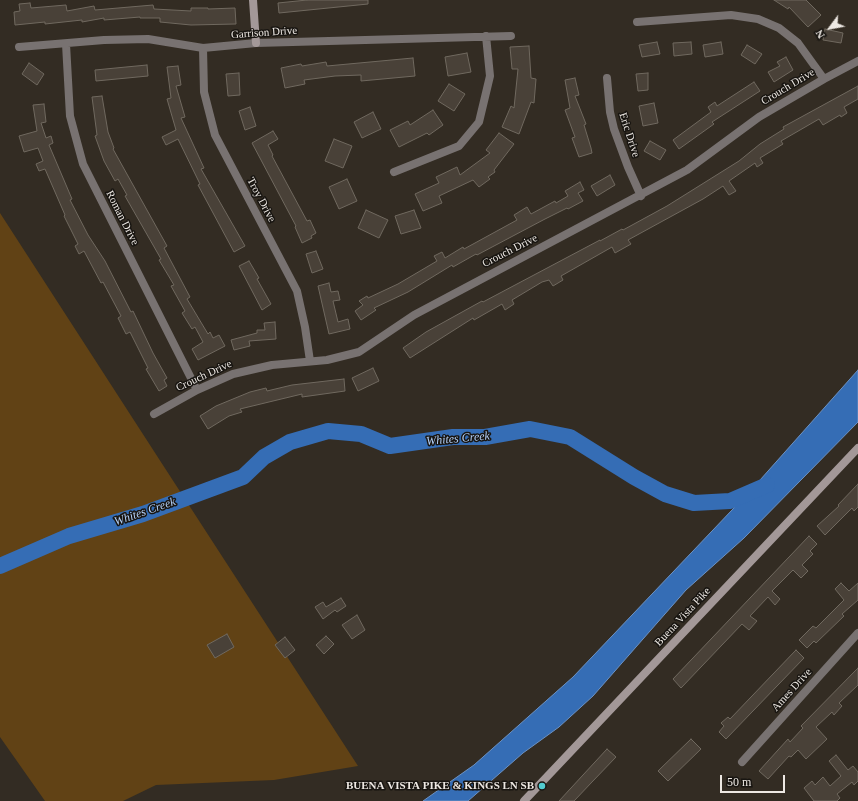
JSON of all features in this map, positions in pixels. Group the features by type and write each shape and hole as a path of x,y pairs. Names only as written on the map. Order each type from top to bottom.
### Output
{"main road":[{"path":"253,0 256,43"},
{"name":"Buena Vista Pike","path":"524,801 858,448"}],"street":[{"path":"636,22 731,15 758,18 779,28 798,43 824,79"},
{"path":"394,172 459,146 479,122 490,76 486,36"},
{"name":"Garrison Drive","path":"19,47 148,39 203,48 256,43 511,36"},
{"name":"Roman Drive","path":"66,44 70,116 83,164 197,390"},
{"name":"Troy Drive","path":"203,48 204,92 215,135 296,291 305,327 310,361"},
{"name":"Crouch Drive","path":"154,414 197,390 233,374 249,369 334,358 359,352 414,315 641,196 687,170 759,117 858,61"},
{"name":"Eric Drive","path":"608,78 610,112 614,129 628,167 641,196"},
{"name":"Ames Drive","path":"742,762 858,633"}],"shaded area":[{"path":"0,213 358,766 274,780 156,785 123,801 45,801 0,737"}],"water":[{"path":"858,370 858,422 744,538 686,590 593,696 559,727 523,753 468,801 423,801 474,765 573,677 752,489"}],"building":[{"path":"307,0 368,0 368,4 279,13 278,3"},
{"path":"774,0 806,0 821,15 808,27 789,7 788,9"},
{"path":"30,3 31,8 66,5 67,11 94,6 95,10 153,5 154,9 191,11 191,8 235,8 236,24 191,25 160,22 160,18 140,17 104,20 104,18 82,22 82,20 45,24 45,22 15,25 14,12 20,11 19,4"},
{"path":"825,29 843,33 841,43 823,40"},
{"path":"657,42 660,54 642,57 639,45"},
{"path":"691,42 692,54 674,56 673,43"},
{"path":"721,42 723,54 705,57 703,45"},
{"path":"747,45 762,54 755,64 741,55"},
{"path":"529,46 531,78 536,79 534,103 531,102 519,134 502,127 511,106 514,108 518,69 512,69 510,47"},
{"path":"467,53 471,72 448,76 445,57"},
{"path":"786,57 793,70 774,82 768,72 780,66 777,62"},
{"path":"413,58 415,76 361,81 361,75 335,76 304,80 305,84 285,88 281,68 301,64 302,66 326,62 327,66"},
{"path":"29,63 44,74 37,85 22,74"},
{"path":"147,65 148,76 96,81 95,70"},
{"path":"178,66 181,85 176,86 185,117 181,118 204,168 201,169 245,246 234,252 198,185 200,184 178,139 166,145 162,137 176,130 167,99 171,98 167,67"},
{"path":"239,73 240,95 228,96 226,74"},
{"path":"648,73 648,90 638,91 636,74"},
{"path":"575,78 579,95 575,96 586,124 584,125 592,153 579,157 572,138 575,137 565,110 570,108 565,80"},
{"path":"754,82 760,91 712,122 714,124 679,149 673,140 711,112 708,107 715,102 717,106"},
{"path":"449,84 465,94 454,111 438,101"},
{"path":"858,86 858,99 844,107 847,113 841,117 840,115 823,125 819,119 781,141 783,144 760,158 763,163 757,167 755,163 729,181 736,191 729,195 723,186 703,199 628,240 631,244 615,253 612,247 561,276 563,280 553,286 549,280 542,282 512,300 514,304 505,310 502,304 474,320 473,318 410,358 403,348 426,332 482,301 483,302 667,206 739,161 760,144 784,129 783,127"},
{"path":"102,96 108,132 114,148 113,149 167,246 164,248 190,297 187,299 208,334 210,332 213,338 219,335 225,346 198,360 192,349 203,342 195,327 192,329 182,313 185,311 171,286 174,285 159,260 161,259 125,196 127,195 118,179 115,181 104,161 95,136 97,135 92,97"},
{"path":"654,103 658,123 643,126 639,106"},
{"path":"44,104 46,122 41,123 46,138 51,136 53,143 49,145 72,199 70,200 88,235 105,261 131,312 133,311 167,378 164,380 167,386 159,391 146,369 148,368 130,332 126,334 118,318 121,316 103,282 101,283 84,251 79,254 75,246 78,244 64,216 65,215 45,169 39,171 36,164 43,161 38,148 24,152 19,136 37,131 33,105"},
{"path":"250,107 256,126 245,130 239,111"},
{"path":"433,110 443,125 429,135 427,133 399,147 390,130 408,121 410,125"},
{"path":"373,112 381,129 362,138 354,122"},
{"path":"273,131 278,139 268,145 273,155 272,156 307,221 310,220 316,233 311,236 312,238 302,243 295,227 296,226 252,143"},
{"path":"499,133 514,144 494,170 495,172 488,177 490,179 479,187 473,180 439,196 442,203 423,211 415,194 439,183 436,177 457,167 460,175 490,153 486,150"},
{"path":"334,139 352,146 343,168 325,161"},
{"path":"650,141 666,150 660,160 644,151"},
{"path":"610,175 615,185 597,196 591,186"},
{"path":"347,179 357,201 339,209 329,187"},
{"path":"580,182 584,190 578,193 583,201 453,267 452,265 408,292 374,308 376,310 361,320 355,311 363,305 359,301 367,296 368,298 398,284 437,261 434,256 442,252 445,258 463,247 464,249 517,220 514,215 527,207 531,214 555,201 556,203 568,196 565,191"},
{"path":"366,210 388,220 379,238 358,228"},
{"path":"414,210 421,228 401,234 395,216"},
{"path":"316,251 323,269 312,273 306,254"},
{"path":"249,261 271,304 262,310 239,266"},
{"path":"329,283 331,292 338,291 340,300 333,301 338,322 348,319 350,329 329,334 318,286"},
{"path":"275,322 276,339 249,341 250,346 234,350 231,340 257,333 257,330 265,330 264,323"},
{"path":"373,368 379,381 358,391 352,378"},
{"path":"344,379 345,391 302,397 302,394 240,409 242,412 229,416 208,429 200,416 216,406 250,392 266,388 267,391 292,385"},
{"path":"858,484 858,507 854,511 852,508 825,535 817,526 839,506 838,505"},
{"path":"809,536 817,544 810,551 813,554 802,565 808,571 801,578 793,570 772,591 780,599 775,605 768,597 750,616 757,621 749,630 742,624 681,688 673,679"},
{"path":"841,583 849,591 858,583 858,600 842,614 844,616 816,643 814,641 807,648 799,640 813,626 816,628 844,600 835,589"},
{"path":"341,598 346,606 337,612 335,610 323,619 315,607 323,602 326,607"},
{"path":"357,615 365,630 352,639 342,625"},
{"path":"227,634 234,647 215,658 207,645"},
{"path":"326,636 334,644 324,654 316,645"},
{"path":"285,637 295,650 285,658 275,645"},
{"path":"796,650 804,658 726,739 719,732 724,726 721,723 728,717 730,719"},
{"path":"858,668 858,685 839,703 842,706 834,715 832,712 816,727 827,739 806,759 798,750 791,757 789,756 768,779 759,771 788,739 790,742 803,728 801,726"},
{"path":"691,739 701,749 668,781 658,771"},
{"path":"607,749 616,757 574,801 559,801"},
{"path":"836,755 848,770 853,766 858,772 858,781 854,785 852,782 837,794 840,798 837,801 814,801 804,788 812,781 815,785 823,777 830,786 841,776 829,761"}],"waterway":[{"name":"Whites Creek","path":"0,566 69,536 143,514 243,477 264,457 290,442 328,431 361,434 390,446 453,437 485,437 530,429 570,437 634,477 665,494 694,503 730,501 767,485"}],"place":[{"name":"BUENA VISTA PIKE & KINGS LN SB","path":"542,786"}]}
